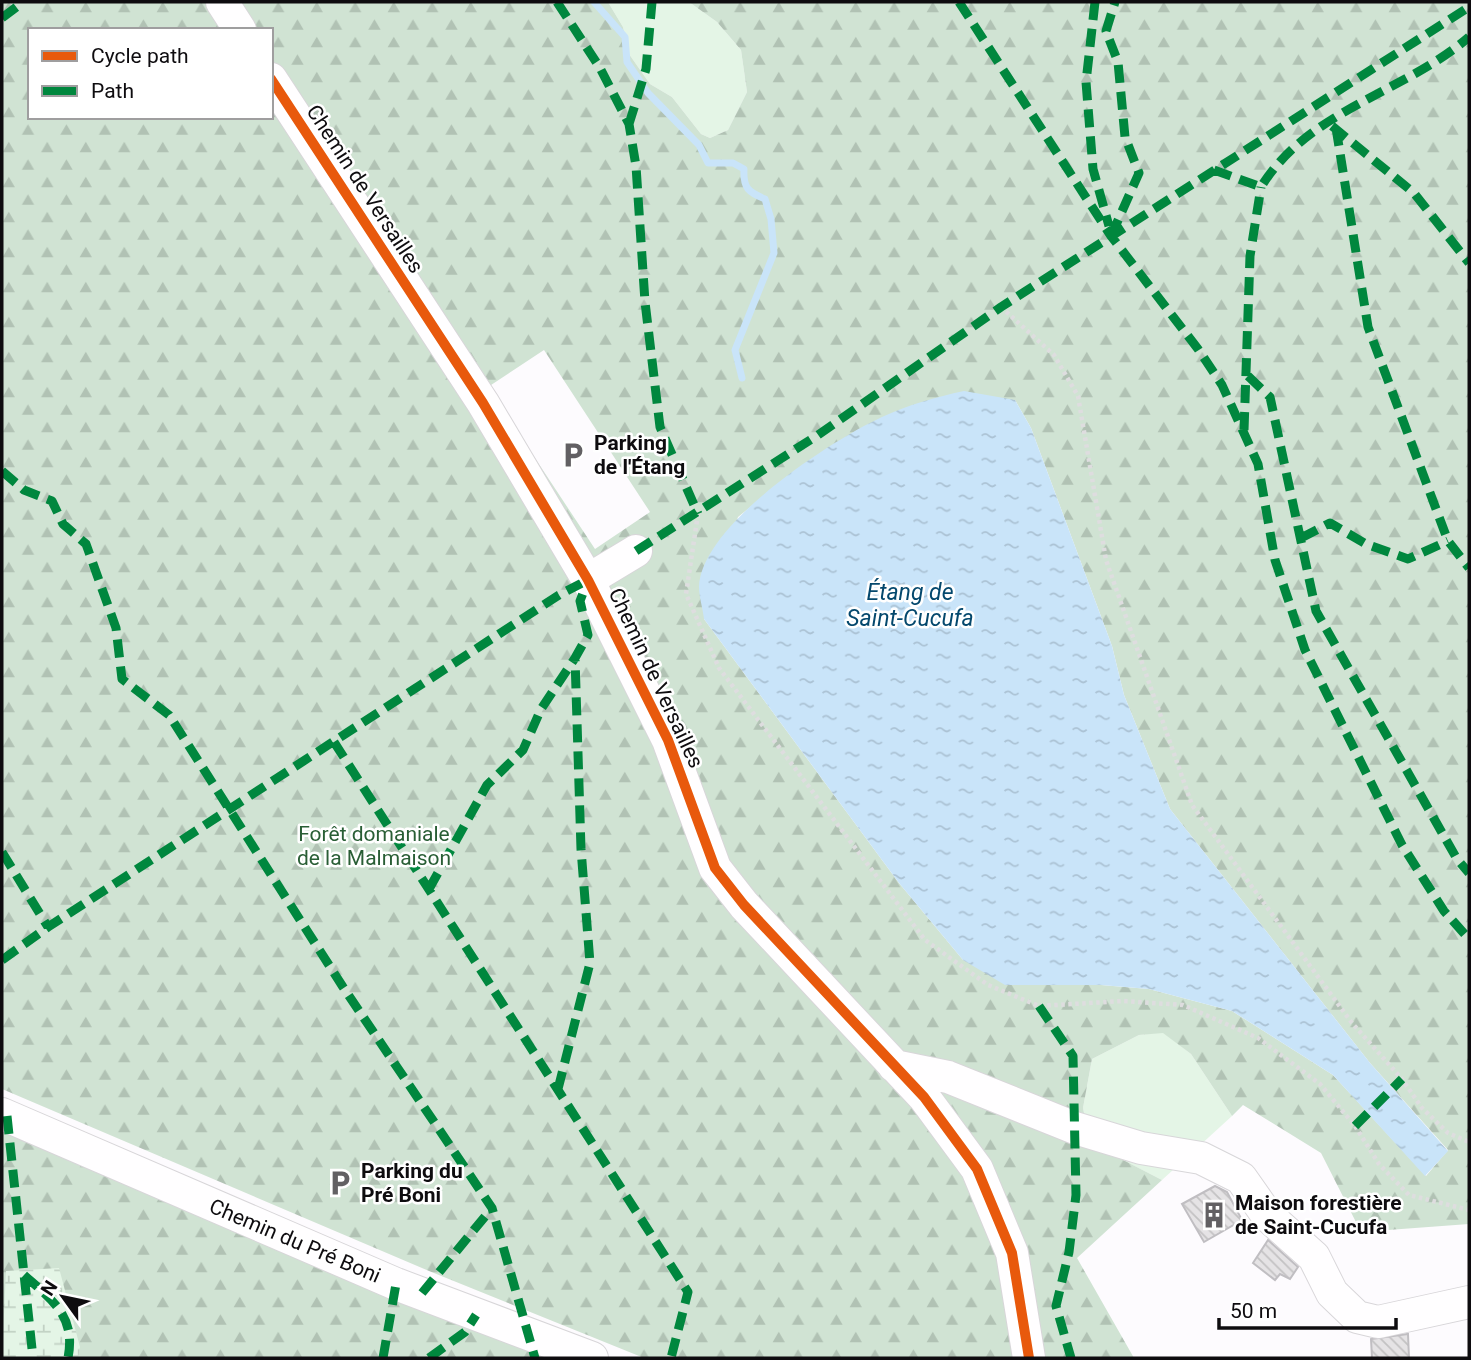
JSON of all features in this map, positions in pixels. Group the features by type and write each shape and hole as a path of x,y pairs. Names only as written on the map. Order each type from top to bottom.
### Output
{"street":[{"path":"222,2 239,28"},
{"name":"Chemin de Versailles","path":"273,82 483,403 588,580 668,740 715,868 744,905 924,1097 977,1168 1012,1253 1028,1358"},
{"path":"588,580 636,551"},
{"path":"894,1066 948,1077 1101,1136 1141,1147 1201,1158 1241,1178 1267,1215 1314,1257 1332,1293 1357,1317 1378,1322 1469,1302"},
{"name":"Chemin du Pré Boni","path":"2,1114 396,1284 592,1358"}],"path":[{"path":"1001,307 1054,355 1078,396 1106,560 1192,805 1352,1023 1402,1079 1422,1108 1448,1133 1469,1142"},
{"path":"698,514 686,594 719,668 925,940 988,985 1039,1006 1123,1001 1183,1005 1258,1038 1320,1084 1355,1126 1378,1164 1409,1195 1469,1210"}],"green space":[{"name":"Forêt domaniale de la Malmaison","path":"2,2 608,2 623,27 629,54 650,84 672,97 701,134 710,138 728,130 747,92 741,50 717,22 689,2 1469,2 1469,1224 1361,1232 1321,1153 1243,1105 1232,1116 1191,1054 1163,1033 1139,1035 1092,1059 1083,1108 1090,1143 1162,1180 1077,1258 1134,1358 644,1358 429,1271 2,1089","holes":["544,350 650,512 595,549 488,387","1015,400 1031,428 1112,646 1124,695 1170,809 1370,1063 1448,1150 1426,1176 1333,1075 1232,1011 1149,989 1101,985 963,960 899,883 704,619 738,517 790,475 859,429"]},
{"path":"608,2 689,2 717,22 741,50 747,92 728,130 710,138 701,134 672,97 650,84 629,54 623,27"},
{"path":"1163,1032 1191,1054 1232,1116 1162,1180 1089,1143 1083,1108 1092,1059 1139,1035"},
{"path":"2,1114 592,1358 2,1358"},
{"path":"59,1268 80,1347 78,1358 2,1358 6,1271"}],"water":[{"name":"Étang de Saint-Cucufa","path":"964,391 1015,400 1031,428 1112,646 1124,695 1170,809 1370,1063 1448,1151 1425,1176 1333,1075 1232,1011 1149,989 1101,985 1005,985 963,960 899,883 704,619 699,587 705,563 721,538 744,512 802,465 859,429 902,409"}],"building":[{"name":"Maison forestière de Saint-Cucufa","path":"1215,1186 1227,1192 1242,1220 1204,1242 1182,1204"},
{"path":"1268,1240 1298,1267 1290,1279 1280,1274 1275,1280 1253,1263"},
{"path":"1408,1334 1409,1358 1372,1358 1371,1339"}],"waterway":[{"path":"594,2 625,37 627,62 648,93 699,145 708,163 733,163 744,169 744,181 748,188 765,199 771,219 774,253 735,350 742,378"}],"marked path":[{"path":"2,18 23,2"},
{"path":"557,2 600,68 629,124 636,166 645,302 660,427 698,514"},
{"path":"629,124 646,69 652,2"},
{"path":"959,2 1111,236 1198,349 1222,385 1258,464 1275,560 1305,650 1402,845 1444,911 1469,939"},
{"path":"1095,2 1086,82 1093,169 1109,226"},
{"path":"1111,236 1139,173 1125,137 1118,62 1106,31 1115,2"},
{"path":"636,551 818,435 1001,307 1469,7"},
{"path":"1214,170 1261,187 1281,161 1304,139 1330,120 1416,73 1469,37"},
{"path":"1332,126 1414,193 1469,263"},
{"path":"1336,128 1368,327 1448,541 1469,568"},
{"path":"1244,430 1250,256 1261,187"},
{"path":"1248,376 1270,397 1316,611 1457,859 1469,873"},
{"path":"2,471 24,490 52,501 63,524 86,544 116,628 122,679 169,715 343,987 492,1208 535,1358"},
{"path":"1301,538 1330,523 1366,544 1408,559 1448,541"},
{"path":"2,960 48,927 559,595 588,580"},
{"path":"558,1089 590,963 581,849 575,658 588,635 580,601 588,580"},
{"path":"429,889 487,785 523,750 541,709 575,658"},
{"path":"334,742 688,1292 671,1358"},
{"path":"2,852 48,927"},
{"path":"1039,1006 1073,1056 1076,1195 1069,1252 1056,1306 1071,1358"},
{"path":"1355,1126 1402,1079"},
{"path":"7,1116 33,1358"},
{"path":"422,1293 492,1208"},
{"path":"24,1275 60,1310 69,1331 68,1358"},
{"path":"383,1358 396,1284"},
{"path":"429,1358 465,1332 476,1315"}],"cycle path":[{"path":"273,82 483,403 588,580 668,740 715,868 744,905 924,1097 977,1169 1012,1253 1029,1358"}],"place":[{"name":"Parking de l'Étang","path":"573,455"},
{"name":"Parking du Pré Boni","path":"340,1183"},
{"name":"Maison forestière de Saint-Cucufa","path":"1214,1215"}]}
